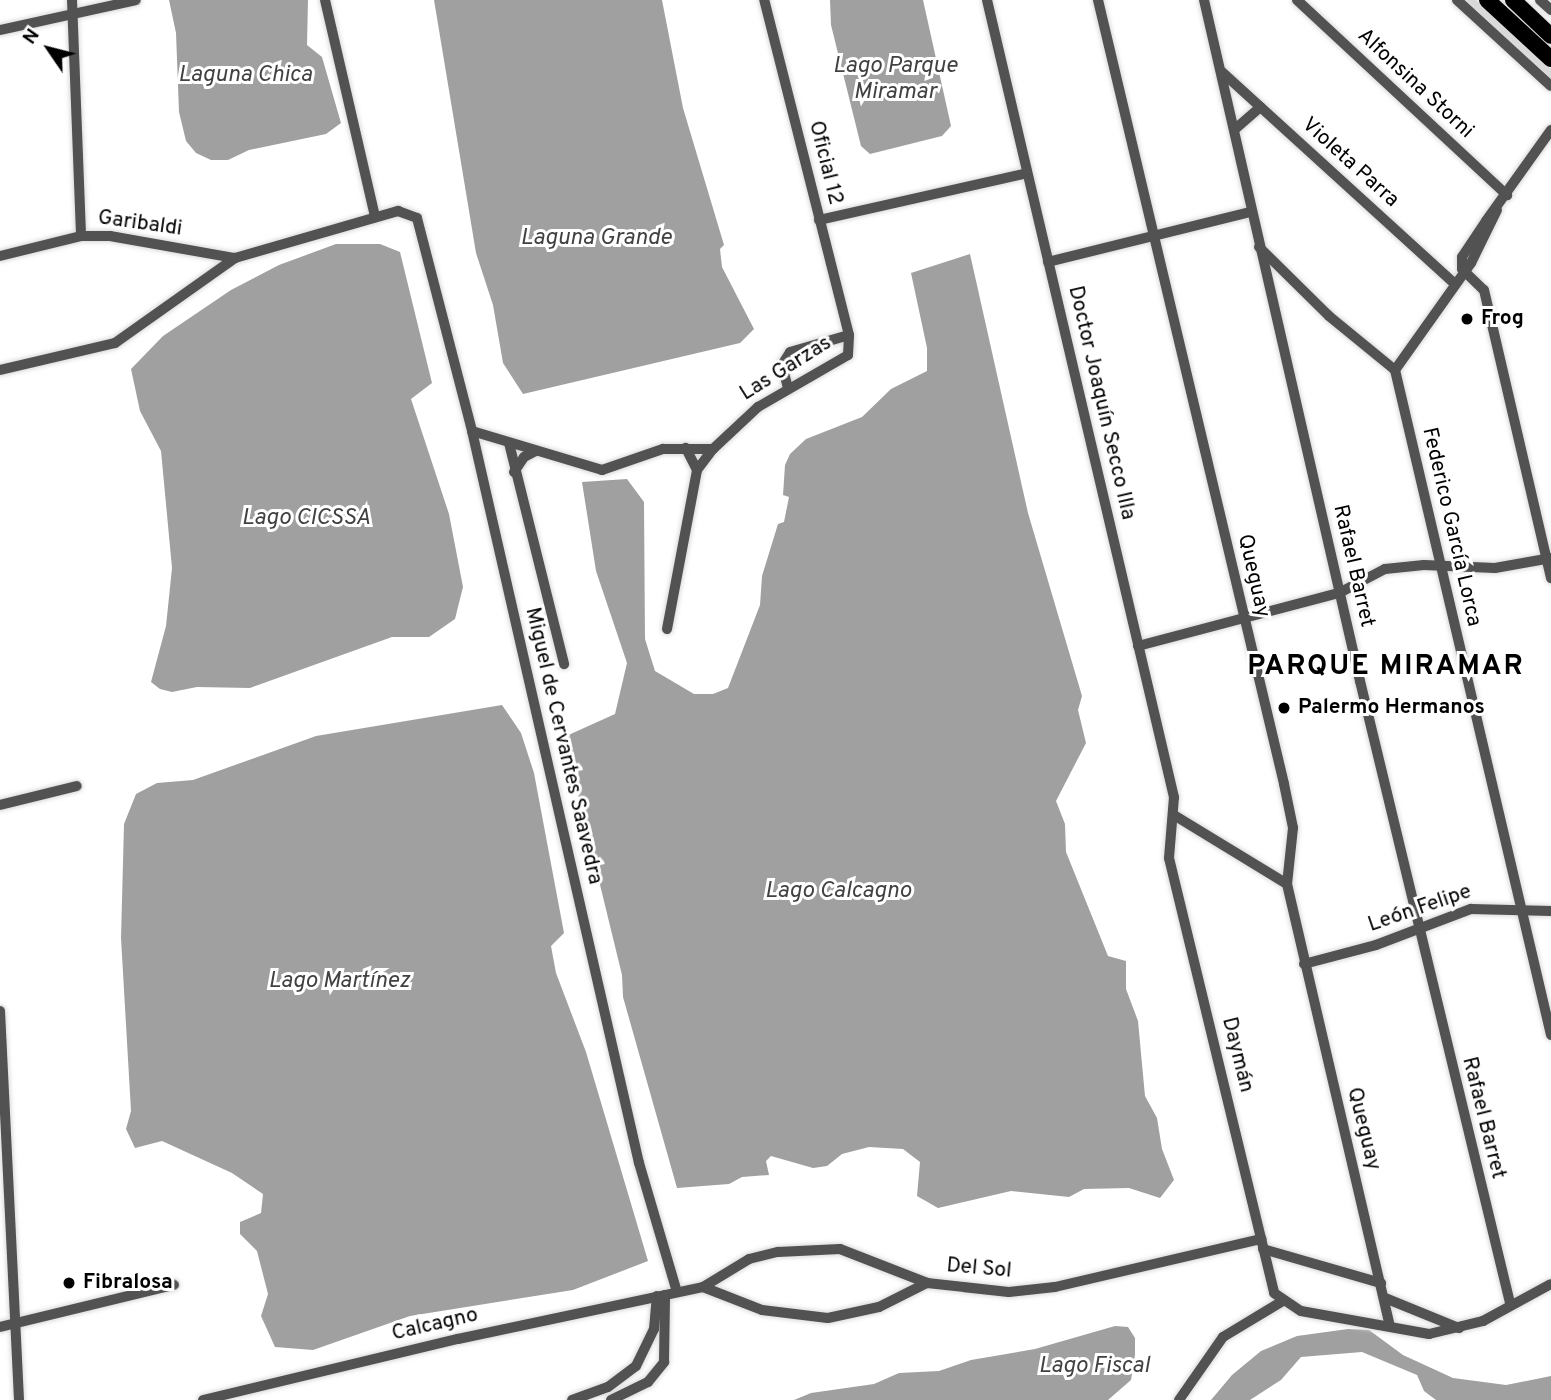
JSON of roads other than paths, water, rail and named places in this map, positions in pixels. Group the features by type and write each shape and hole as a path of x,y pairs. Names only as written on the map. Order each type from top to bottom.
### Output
{"highway":[{"path":"1487,0 1551,60"},
{"path":"1513,0 1551,36"}],"street":[{"path":"72,0 81,236"},
{"path":"0,30 136,0"},
{"path":"0,370 116,342 235,258 375,217 325,0"},
{"name":"Oficial 12","path":"764,0 849,335"},
{"name":"Doctor Joaquín Secco Illa","path":"987,0 1138,646 1174,815"},
{"name":"Queguay","path":"1098,0 1293,828 1287,884 1390,1326"},
{"name":"Rafael Barret","path":"1204,0 1222,72 1250,212 1339,593 1510,1303"},
{"name":"Alfonsina Storni","path":"1297,0 1507,195"},
{"path":"1457,0 1551,86"},
{"path":"1540,0 1551,10"},
{"name":"Violeta Parra","path":"1222,72 1453,282"},
{"path":"1234,130 1260,107"},
{"path":"1259,246 1329,316 1395,369 1462,269 1462,257 1497,211 1551,130"},
{"path":"1544,140 1551,150"},
{"path":"819,220 1027,173"},
{"name":"Miguel de Cervantes Saavedra","path":"375,217 409,212 421,224 472,431 639,1163 677,1293"},
{"path":"1048,262 1250,212"},
{"name":"Garibaldi","path":"0,256 81,236 110,236 235,258"},
{"path":"1264,268 1277,262"},
{"path":"1462,269 1484,290 1549,559 1551,578"},
{"path":"788,388 782,365 790,352 849,335"},
{"name":"Las Garzas","path":"697,470 713,449 758,407 848,355 849,335"},
{"name":"Federico García Lorca","path":"1395,369 1551,1035"},
{"path":"472,431 487,433 509,443 602,470 663,449 713,449"},
{"path":"509,443 514,472 564,664"},
{"path":"667,629 697,470 686,448"},
{"path":"514,472 524,457 536,451"},
{"path":"1138,646 1243,621 1339,593 1385,569 1442,566 1487,568 1549,559"},
{"path":"0,805 77,786"},
{"path":"1174,815 1287,884"},
{"name":"Daymán","path":"1174,815 1169,858 1271,1284 1281,1301"},
{"name":"León Felipe","path":"1304,964 1376,945 1471,909 1551,911"},
{"path":"0,1011 19,1400"},
{"path":"1262,1244 1381,1283"},
{"name":"Del Sol","path":"677,1293 703,1287 749,1259 810,1248 840,1248 876,1259 927,1283 993,1292 1040,1290 1262,1244"},
{"path":"703,1287 762,1310 828,1318 879,1307 927,1283"},
{"path":"1178,1400 1223,1337 1281,1301 1315,1314 1390,1326 1415,1334 1462,1329 1551,1284"},
{"path":"0,1327 174,1285"},
{"name":"Calcagno","path":"203,1400 237,1396 677,1293"},
{"path":"577,1400 624,1378 636,1366 654,1329 661,1296"},
{"path":"611,1400 648,1382 664,1362 661,1296"},
{"path":"1385,1298 1462,1329"}],"water":[{"name":"Laguna Chica","path":"169,0 308,0 307,45 322,57 341,123 326,134 249,150 228,160 211,160 196,153 186,141 179,112 176,33"},
{"name":"Laguna Grande","path":"434,0 662,0 683,108 724,245 720,249 722,267 754,329 740,343 523,394 503,363 493,305 476,253"},
{"name":"Lago Parque Miramar","path":"830,0 923,0 951,126 942,136 870,154 861,146 831,25"},
{"name":"Lago CICSSA","path":"336,244 380,244 400,252 432,383 411,399 449,514 463,587 455,619 429,637 392,637 250,688 197,687 172,692 160,689 151,682 166,626 172,568 161,451 140,411 131,369 163,336 231,290 279,265"},
{"name":"Lago Calcagno","path":"970,254 1028,513 1082,696 1078,710 1086,743 1056,801 1065,824 1066,852 1108,956 1126,961 1126,989 1138,1021 1145,1096 1157,1118 1162,1149 1174,1180 1160,1198 1129,1188 1084,1189 1069,1197 1011,1191 938,1208 917,1196 920,1162 903,1149 869,1147 842,1154 827,1166 813,1168 771,1156 766,1161 769,1175 742,1177 729,1184 677,1188 623,997 622,975 564,737 615,714 627,663 596,571 582,482 627,479 644,502 645,639 655,671 694,694 713,694 728,688 760,605 762,576 778,524 784,522 789,497 783,495 785,465 790,454 806,439 862,417 891,389 927,371 927,348 911,273"},
{"name":"Lago Martínez","path":"502,705 521,733 534,773 564,933 551,946 556,973 586,1052 648,1261 573,1290 410,1316 313,1350 275,1347 261,1316 268,1294 257,1251 240,1234 240,1222 261,1213 263,1194 232,1173 162,1141 135,1148 126,1129 131,1111 121,938 124,824 136,794 157,783 193,780 316,736"},
{"name":"Lago Fiscal","path":"1115,1326 1128,1327 1135,1338 1135,1355 1131,1380 1108,1400 794,1400 811,1393 874,1384 899,1373 939,1371 971,1360 1035,1349"},
{"path":"1348,1329 1369,1330 1403,1355 1453,1378 1506,1385 1551,1376 1551,1400 1436,1400 1424,1391 1417,1375 1362,1352 1301,1357 1281,1380 1250,1400 1211,1400 1232,1375 1261,1351 1297,1336"}],"place":[{"name":"Frog","path":"1467,319"},
{"name":"Palermo Hermanos","path":"1284,708"},
{"name":"Fibralosa","path":"69,1283"}],"district":[{"name":"PARQUE MIRAMAR","path":"1386,667"}]}
